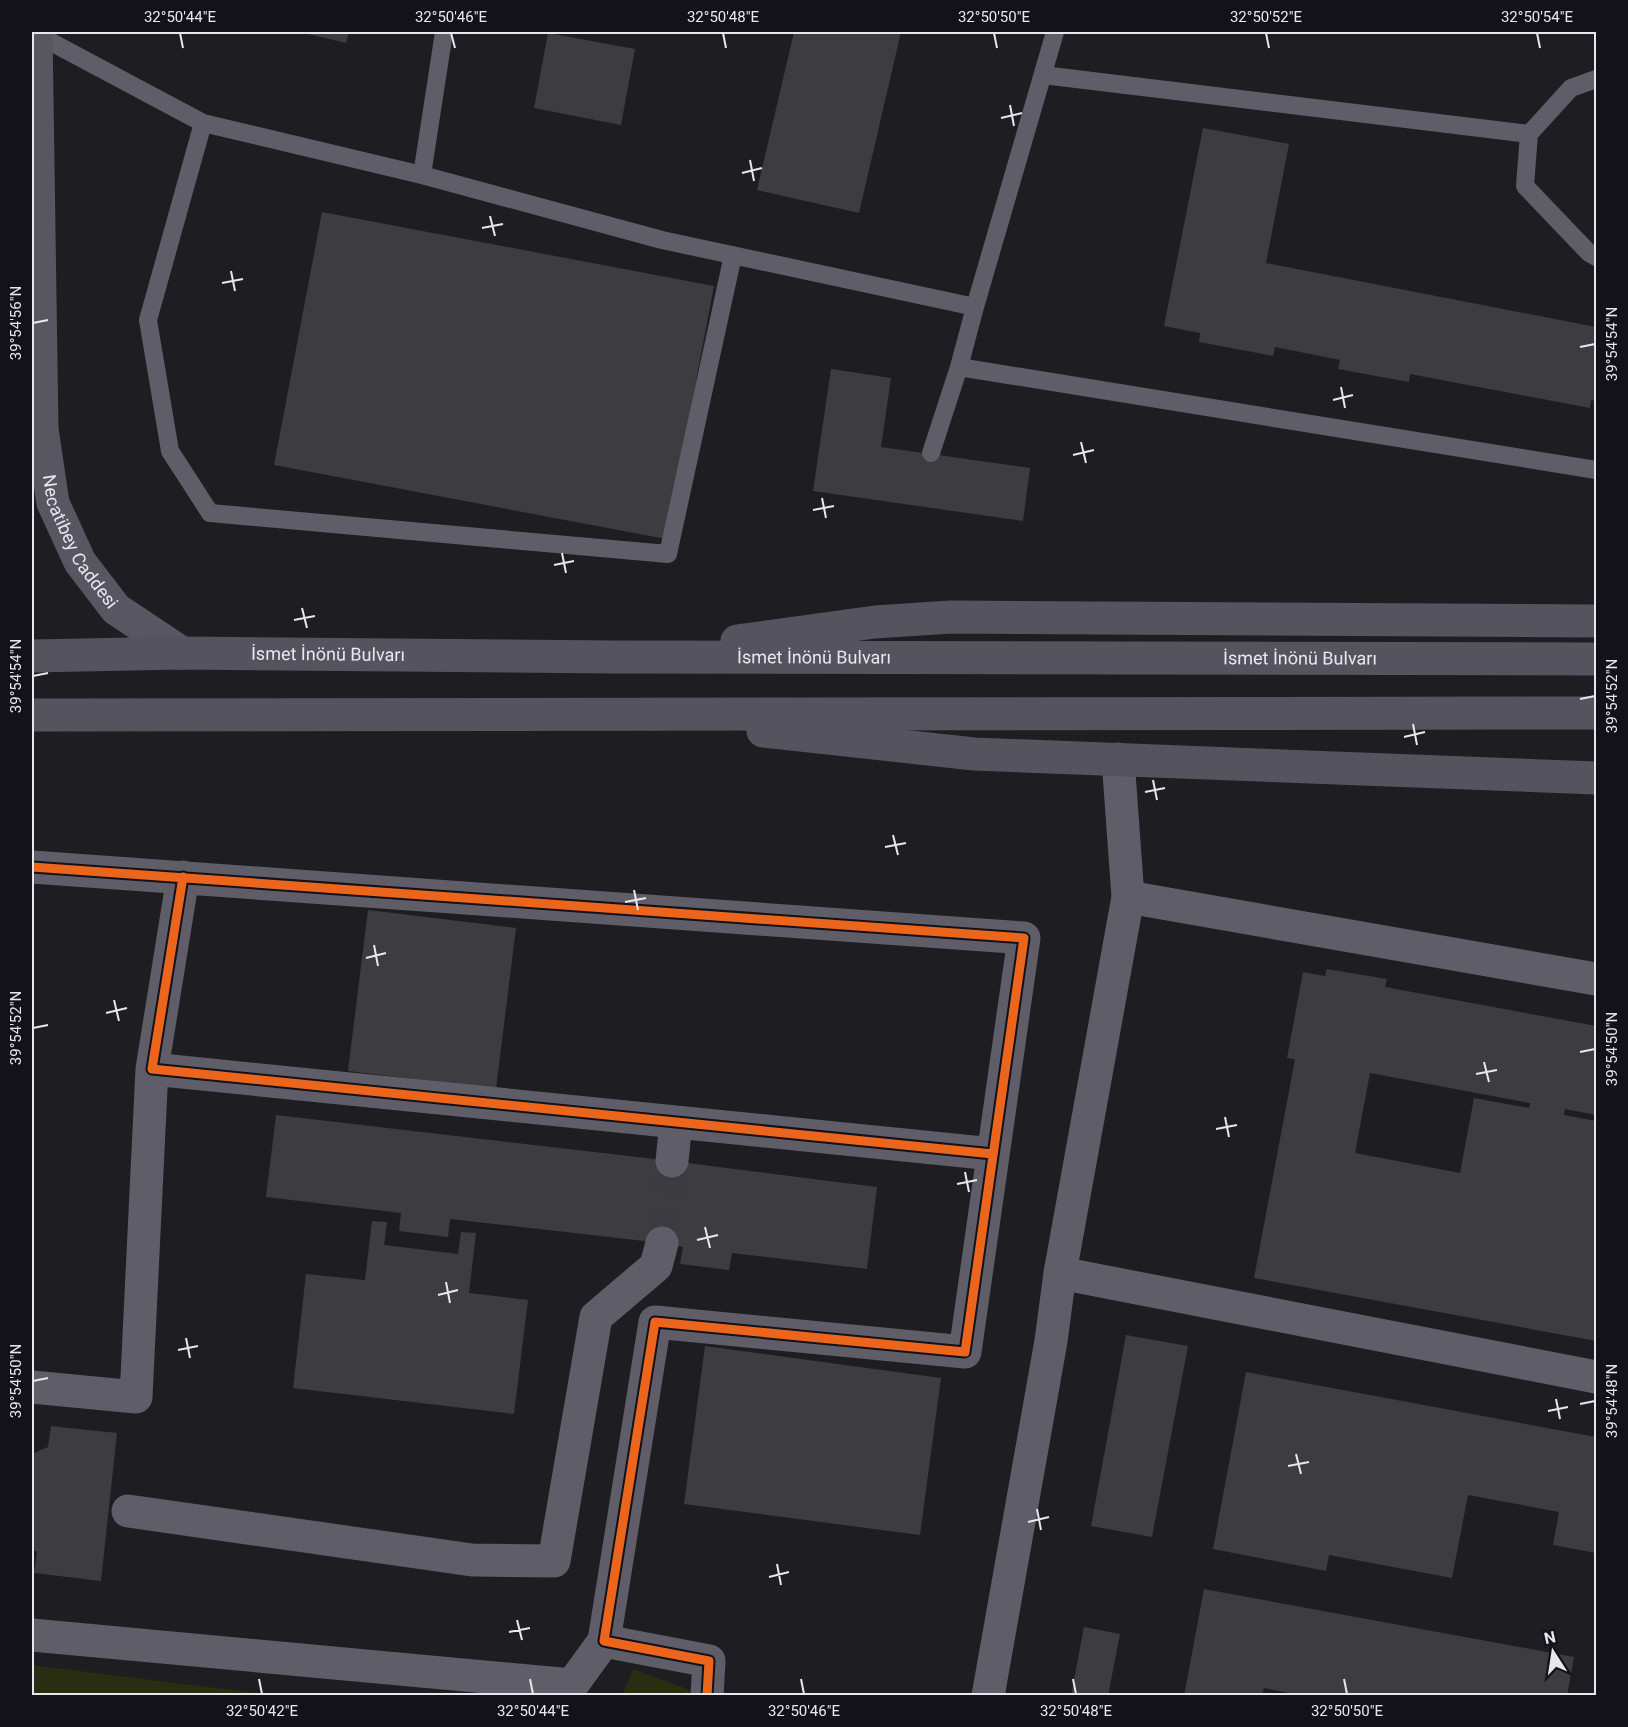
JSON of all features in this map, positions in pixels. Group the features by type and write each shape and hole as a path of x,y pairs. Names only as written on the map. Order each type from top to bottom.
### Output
{"main road":[{"name":"Necatibey Caddesi","path":"36,33 42,429 53,503 80,562 117,609 182,652"},
{"path":"613,657 875,622 951,617 1596,621"},
{"name":"İsmet İnönü Bulvarı","path":"32,656 182,652 613,657 1596,659"},
{"path":"610,713 974,754 1596,778"},
{"path":"32,715 1596,713"}],"street":[{"path":"988,1695 1051,1341 1060,1273 1128,897 1118,759"},
{"path":"32,867 1024,938 965,1352 656,1322 604,1641 572,1685 32,1635"},
{"path":"32,1387 136,1397 152,1069 183,878"},
{"path":"1128,897 1596,979"},
{"path":"152,1069 993,1154"},
{"path":"672,1161 676,1122"},
{"path":"128,1511 472,1560 554,1561 596,1317 656,1266 662,1243"},
{"path":"1060,1273 1596,1377"},
{"path":"604,1641 709,1661 707,1695"}],"lane":[{"path":"422,174 444,32"},
{"path":"931,453 959,367 1055,32"},
{"path":"36,33 203,123 422,174 662,240 975,307"},
{"path":"1043,75 1529,134"},
{"path":"1596,79 1571,88 1529,134 1525,186 1589,253 1596,257"},
{"path":"203,123 148,320 170,451 210,513 668,554 733,255"},
{"path":"959,367 1596,470"}],"green space":[{"path":"32,1665 271,1695 32,1695"},
{"path":"633,1669 693,1691 693,1695 622,1696"}],"building":[{"path":"300,32 349,32 346,43"},
{"path":"794,32 901,32 859,213 757,190"},
{"path":"548,33 635,49 621,125 534,108"},
{"path":"1203,128 1289,144 1266,263 1596,327 1596,401 1591,400 1590,408 1410,374 1409,382 1338,369 1340,360 1275,347 1273,356 1199,342 1200,333 1164,326"},
{"path":"322,212 714,286 666,539 274,465"},
{"path":"831,369 891,378 881,447 1030,468 1023,521 813,491"},
{"path":"368,910 516,928 496,1089 348,1071"},
{"path":"1327,969 1387,979 1385,987 1596,1026 1596,1115 1565,1109 1564,1115 1596,1121 1596,1341 1254,1278 1295,1059 1287,1058 1303,972 1325,976","holes":["1370,1073 1530,1103 1529,1108 1474,1098 1460,1173 1355,1153"]},
{"path":"276,1115 877,1187 867,1269 732,1253 729,1270 680,1264 683,1247 662,1243 450,1219 448,1237 399,1231 401,1213 266,1197"},
{"path":"372,1221 387,1222 384,1245 458,1254 461,1232 476,1233 469,1293 528,1300 514,1414 293,1388 306,1274 365,1280"},
{"path":"1126,1335 1188,1346 1152,1537 1091,1526"},
{"path":"705,1346 941,1378 920,1535 684,1504"},
{"path":"1246,1372 1596,1437 1596,1553 1553,1545 1559,1512 1468,1495 1452,1578 1329,1555 1326,1571 1213,1549"},
{"path":"51,1426 117,1433 101,1581 34,1573 37,1552 32,1549 34,1453 48,1447"},
{"path":"1204,1589 1574,1657 1567,1696 1304,1696 1264,1688 1262,1696 1184,1696"},
{"path":"1084,1627 1120,1634 1108,1696 1071,1696"}],"tunnel":[{"path":"662,1243 672,1161"}],"cycle path":[{"path":"32,867 1024,938 965,1352 655,1322 604,1641 709,1661 707,1696"},
{"path":"183,877 152,1069 993,1154"}]}
